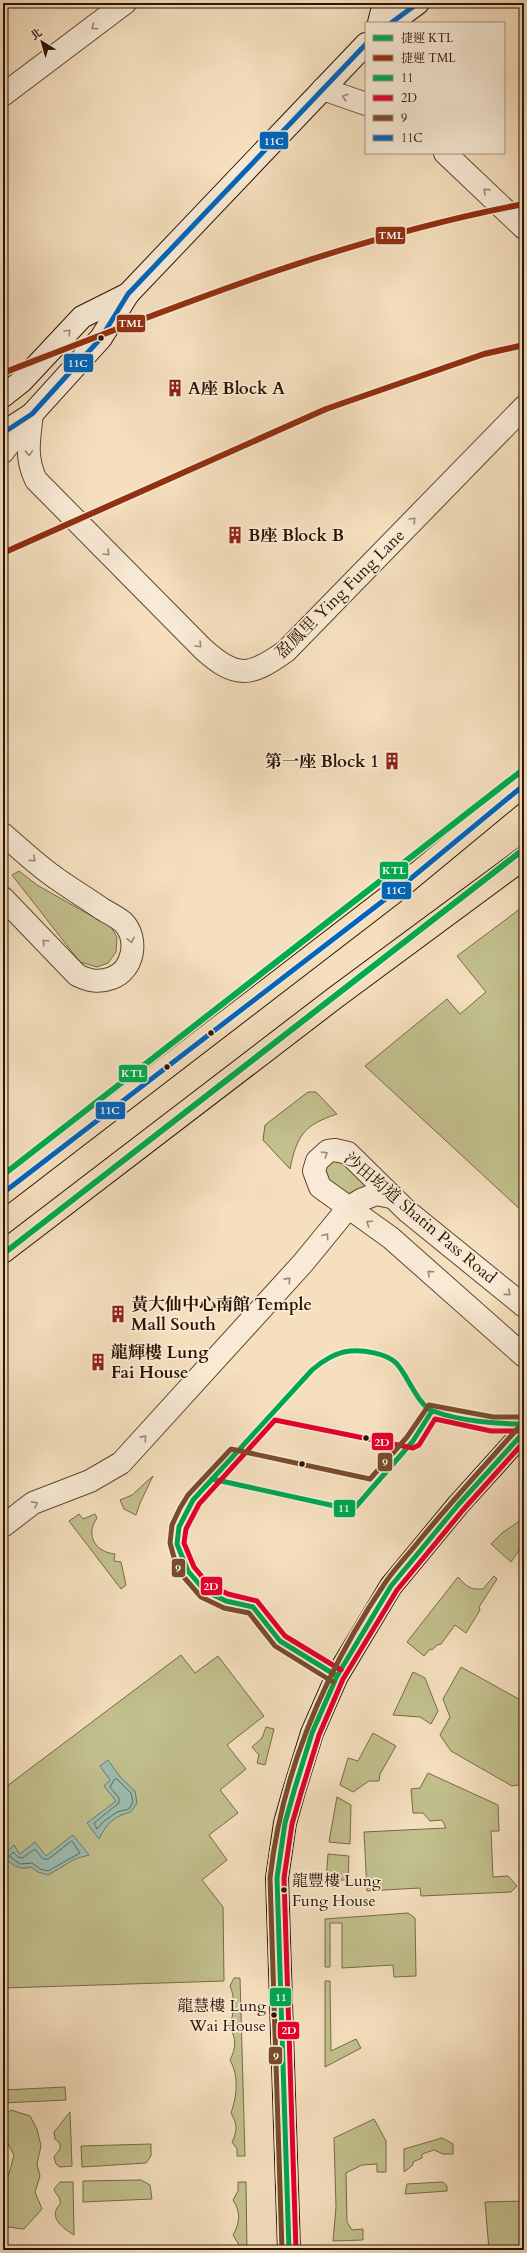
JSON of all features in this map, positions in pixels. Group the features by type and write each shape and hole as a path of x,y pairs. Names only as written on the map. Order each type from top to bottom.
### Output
{"highway":[{"path":"3,1193 392,894 524,785"},
{"path":"3,1252 336,997 524,858"}],"street":[{"path":"3,95 125,3"},
{"path":"378,22 384,3"},
{"path":"392,22 418,3"},
{"path":"3,452 32,414 101,338 128,294 365,45"},
{"path":"323,89 365,104"},
{"path":"447,154 524,228"},
{"path":"3,396 22,381 82,317 128,294"},
{"name":"盈鳳里 Ying Fung Lane","path":"32,414 29,440 30,467 36,480 202,649 228,669 240,671 255,670 271,662 286,651 524,407"},
{"path":"3,433 32,414"},
{"path":"3,834 49,873 122,922 132,940 132,954 129,962 116,977 105,981 98,982 82,978 70,968 3,898"},
{"name":"沙田㘭道 Shatin Pass Road","path":"524,1306 391,1197 348,1153 335,1150 328,1151 317,1160 314,1171 315,1178 320,1187 391,1238 524,1356"},
{"path":"3,1526 33,1503 90,1480 121,1463 304,1263 348,1208 361,1200 376,1194 391,1197"},
{"path":"289,2250 277,1878 285,1823 294,1791 312,1733 336,1676 391,1586 431,1536 524,1432"}],"shaded area":[{"path":"19,871 37,885 111,927 117,937 116,952 108,963 97,967 80,962 12,875"},
{"path":"524,906 524,1213 365,1066 447,999 460,1014 486,992 457,956"},
{"path":"308,1092 316,1092 337,1114 309,1127 299,1140 290,1169 263,1140 265,1125"},
{"path":"338,1157 371,1186 347,1198 327,1181 321,1170"},
{"path":"153,1476 136,1515 124,1509 120,1500 132,1495"},
{"path":"79,1514 83,1519 95,1514 97,1518 92,1531 94,1542 102,1550 115,1554 114,1561 121,1562 126,1585 121,1589 69,1521"},
{"path":"524,1518 524,1543 511,1562 491,1544 502,1533"},
{"path":"494,1576 497,1579 479,1607 480,1610 466,1633 455,1625 441,1644 437,1645 432,1650 430,1649 424,1656 407,1642 458,1577 469,1587 483,1589"},
{"path":"181,1655 195,1673 218,1656 264,1716 227,1745 246,1769 220,1790 238,1813 209,1835 227,1860 202,1880 223,1907 224,1981 3,1988 3,1789"},
{"path":"461,1667 524,1702 524,1784 512,1786 451,1751 440,1735 450,1717 443,1699"},
{"path":"413,1672 425,1678 438,1711 431,1724 420,1717 393,1715"},
{"path":"266,1727 274,1729 265,1765 257,1763 259,1755 252,1747 262,1738"},
{"path":"373,1733 396,1746 380,1774 379,1781 369,1781 353,1792 340,1785 348,1758 358,1761"},
{"path":"428,1773 498,1805 499,1831 491,1831 493,1877 508,1876 517,1886 511,1892 421,1896 420,1888 367,1891 364,1832 446,1828 442,1820 430,1821 423,1813 413,1813 411,1789 420,1788"},
{"path":"337,1797 351,1805 350,1844 329,1842"},
{"path":"328,1854 349,1856 348,1880 326,1880"},
{"path":"408,1913 415,1918 416,1976 394,1977 393,1965 342,1968 342,1923 330,1923 330,1967 325,1967 325,1919"},
{"path":"234,1978 240,1978 245,2156 237,2156 237,2149 232,2142 236,2127 235,2120 231,2113 235,2100 236,2079 230,2060 234,2051 235,2043 232,2031 229,2027 234,2006 230,1986"},
{"path":"325,1981 330,1981 331,2051 356,2039 361,2048 325,2067"},
{"path":"65,2087 66,2100 3,2103 3,2090"},
{"path":"11,2110 30,2116 37,2129 41,2146 37,2164 40,2176 35,2192 42,2209 24,2229 8,2227 3,2223 3,2185 9,2174 14,2155 3,2134 3,2117"},
{"path":"70,2112 72,2166 60,2167 56,2164 54,2157 60,2149 60,2143 55,2139 54,2132"},
{"path":"374,2119 386,2141 386,2172 377,2172 377,2164 362,2165 346,2173 347,2222 352,2230 363,2229 363,2240 333,2241 336,2207 334,2138"},
{"path":"442,2138 453,2144 453,2154 443,2154 434,2150 422,2154 422,2158 413,2162 413,2165 404,2172 404,2149"},
{"path":"151,2144 151,2156 146,2163 82,2167 81,2146"},
{"path":"141,2180 150,2185 152,2199 83,2202 83,2181"},
{"path":"60,2182 73,2182 74,2235 60,2224 56,2217 55,2212 60,2201 54,2189"},
{"path":"238,2182 246,2182 247,2250 239,2250 239,2245 233,2235 239,2218 236,2204 233,2200 238,2191"},
{"path":"443,2182 447,2186 447,2191 405,2194 407,2184"},
{"path":"524,2201 524,2250 489,2250 485,2202"}],"water":[{"path":"108,1760 121,1778 135,1791 137,1803 131,1812 116,1818 108,1824 99,1839 87,1823 116,1801 104,1786 110,1780 100,1766"},
{"path":"73,1835 89,1855 75,1859 48,1875 38,1872 31,1867 23,1868 16,1866 3,1856 14,1845 20,1854 35,1842 46,1856"}],"metro line":[{"name":"TML","path":"3,373 195,299 260,276 391,235 457,218 524,204"},
{"name":"TML","path":"3,553 326,409 484,354 524,345"},
{"name":"KTL","path":"3,1175 524,769"},
{"name":"KTL","path":"3,1254 524,849"}],"transit line":[{"name":"11C","path":"392,22 418,3"},
{"name":"11C","path":"3,433 32,414 101,338 128,294 365,45"},
{"name":"11C","path":"3,1193 392,894 524,785"},
{"name":"11","path":"337,1676 280,1641 253,1607 226,1601 205,1591 188,1571 177,1544 179,1527 193,1500 312,1370 339,1353 355,1351 368,1352 392,1360 400,1368 422,1403 433,1411 454,1417 478,1421 524,1424"},
{"name":"9","path":"333,1682 275,1646 249,1613 224,1608 201,1597 182,1575 175,1561 170,1543 172,1525 188,1495 231,1449 370,1479 407,1437 429,1405 493,1417 524,1417"},
{"name":"11","path":"212,1479 353,1510 413,1441 432,1411"},
{"name":"2D","path":"341,1670 285,1636 257,1601 228,1594 209,1585 194,1567 184,1543 186,1529 199,1504 275,1420 413,1448 419,1445 435,1419 491,1431 524,1431"},
{"name":"9","path":"282,2250 270,1878 276,1838 285,1799 296,1761 325,1687 363,1617 397,1567 519,1427"},
{"name":"11","path":"289,2250 277,1878 285,1823 294,1791 312,1733 337,1676 391,1586 458,1505 524,1432"},
{"name":"2D","path":"296,2250 284,1878 292,1824 319,1735 343,1679 397,1590 463,1510 524,1442"}],"place":[{"name":"A座 Block A","path":"175,388"},
{"name":"B座 Block B","path":"235,535"},
{"name":"第一座 Block 1","path":"392,761"},
{"name":"黃大仙中心南館 Temple Mall South","path":"118,1314"},
{"name":"龍輝樓 Lung Fai House","path":"98,1362"},
{"name":"龍豐樓 Lung Fung House","path":"284,1890"},
{"name":"龍慧樓 Lung Wai House","path":"274,2015"}]}
